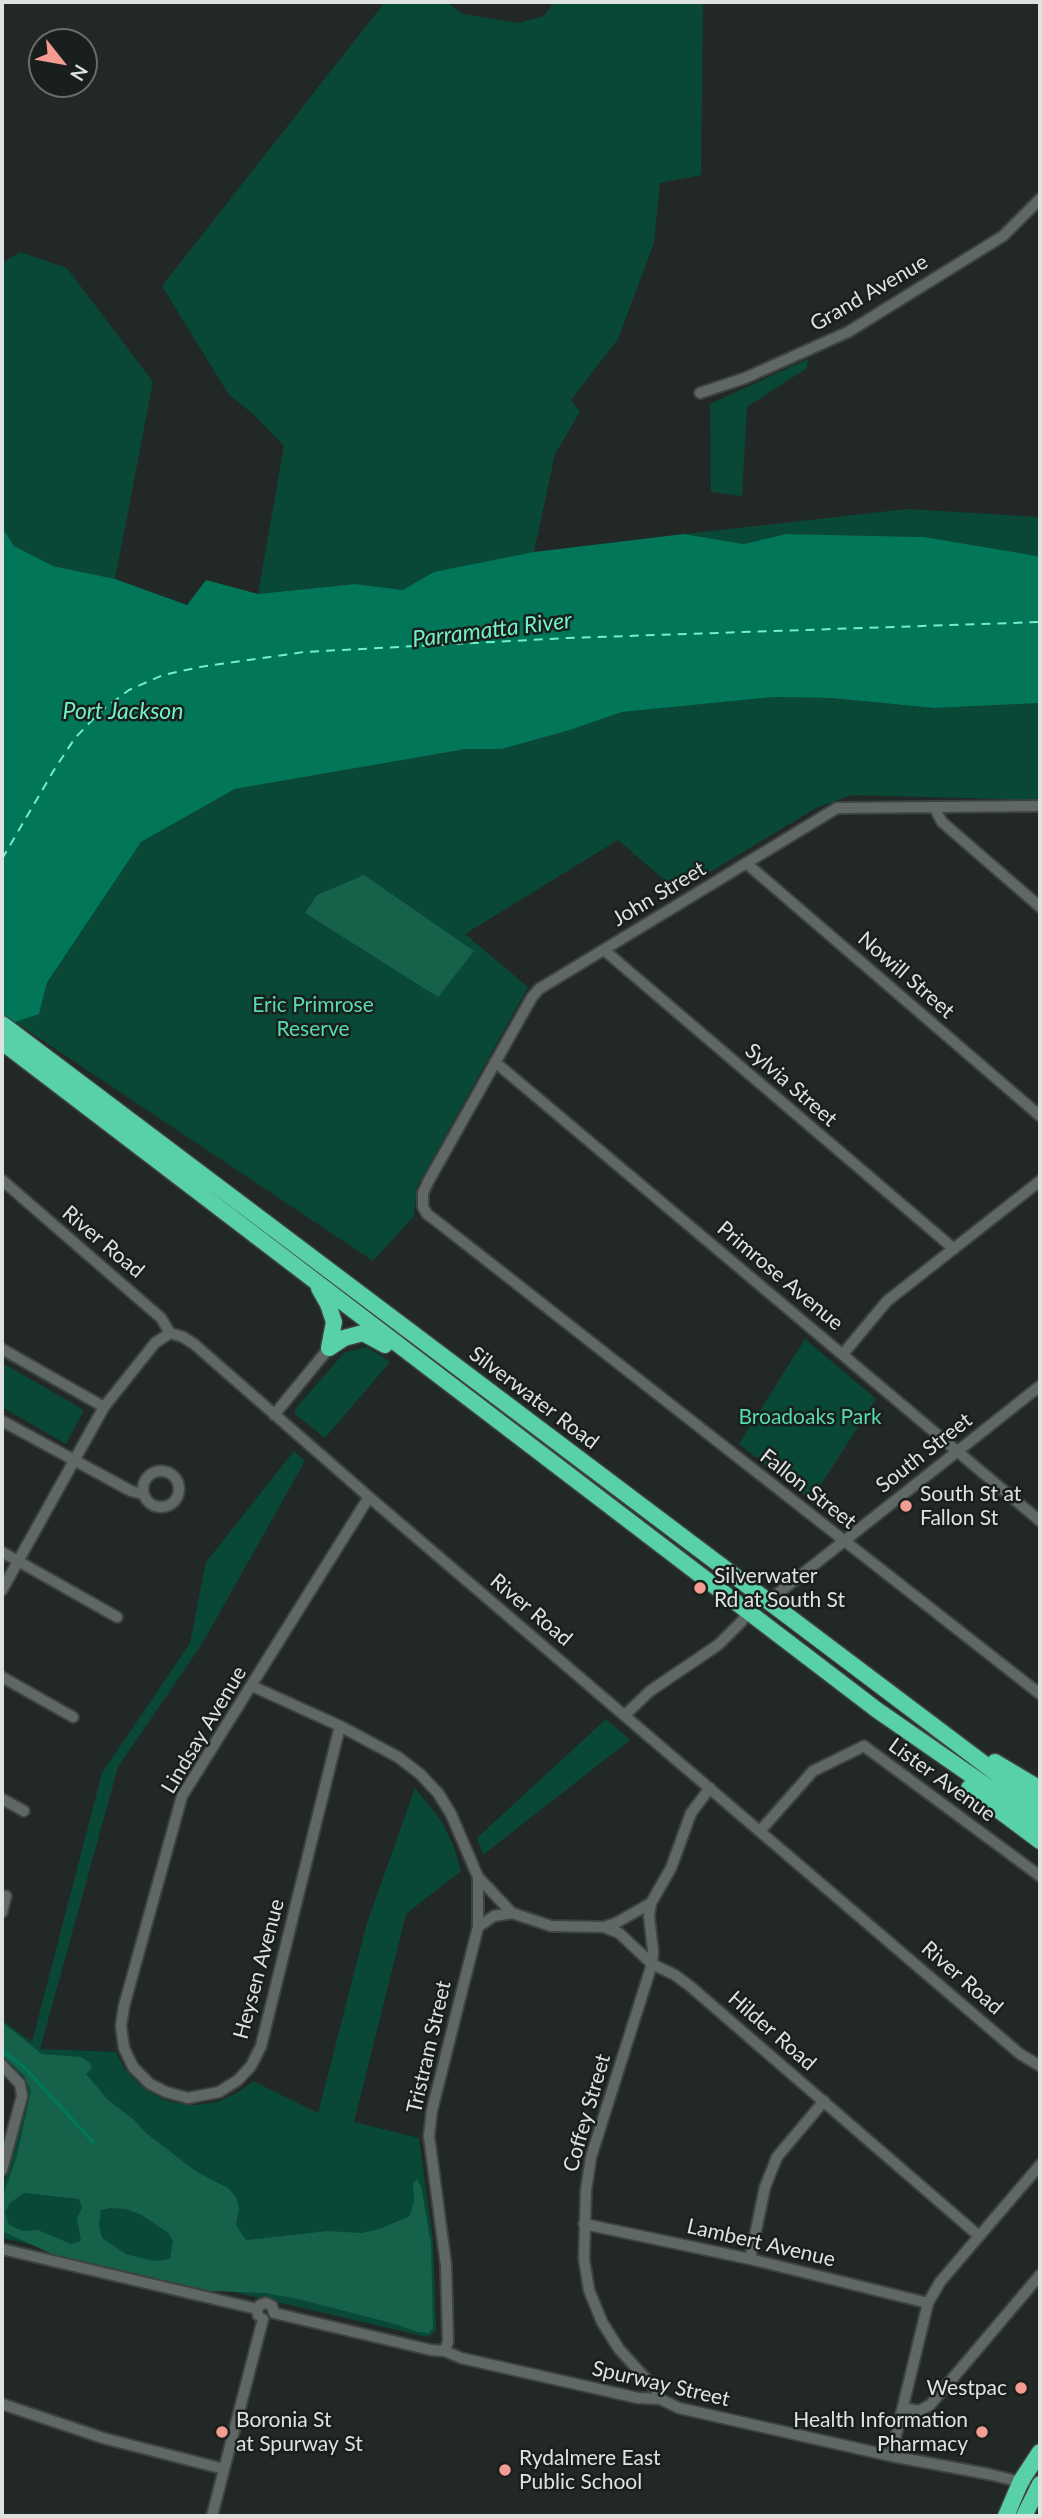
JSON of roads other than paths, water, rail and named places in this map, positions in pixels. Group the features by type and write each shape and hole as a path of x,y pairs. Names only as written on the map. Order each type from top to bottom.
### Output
{"highway":[{"name":"Silverwater Road","path":"2,1024 46,1067 468,1399 895,1724 1040,1823"},
{"name":"Silverwater Road","path":"2,1042 46,1067 1040,1806"},
{"path":"312,1277 332,1313 334,1332 328,1348"},
{"path":"328,1348 353,1334 371,1336 455,1397 468,1399"},
{"path":"895,1724 909,1743 1040,1840"},
{"path":"952,1740 1040,1788"},
{"path":"1006,2516 1021,2481 1040,2452"},
{"path":"1024,2516 1039,2488"}],"street":[{"name":"Grand Avenue","path":"700,393 738,381 848,332 1003,236 1040,200"},
{"name":"John Street","path":"423,1207 428,1182 539,989 837,808 1040,806"},
{"path":"934,807 942,822 1040,907"},
{"name":"Nowill Street","path":"746,863 1040,1116"},
{"name":"Sylvia Street","path":"604,950 954,1249"},
{"name":"Primrose Avenue","path":"495,1062 1040,1519"},
{"name":"River Road","path":"2,1180 161,1318 170,1333 194,1344 1020,2054 1040,2066"},
{"path":"843,1354 887,1301 1040,1181"},
{"name":"Fallon Street","path":"423,1207 427,1214 1040,1695"},
{"path":"2,1590 104,1407 155,1343 170,1333"},
{"path":"274,1415 328,1348"},
{"path":"2,1349 104,1407"},
{"name":"South Street","path":"767,1602 1040,1386"},
{"path":"2,1421 131,1491 143,1494"},
{"name":"Lindsay Avenue","path":"124,2048 121,2026 124,2006 182,1796 369,1497"},
{"path":"2,1552 117,1617"},
{"path":"625,1716 659,1685 718,1644 743,1621 748,1612"},
{"path":"2,1677 73,1717"},
{"path":"252,1686 340,1726 398,1757 420,1774 438,1793 451,1814 478,1877 512,1913"},
{"name":"Heysen Avenue","path":"124,2048 133,2067 150,2084 188,2098 219,2092 238,2080 251,2066 261,2046 340,1726"},
{"name":"Lister Avenue","path":"760,1831 813,1771 864,1746 1040,1875"},
{"path":"478,1927 494,1916 512,1913 551,1926 604,1927 651,1903 671,1868 691,1813 710,1788"},
{"path":"2,1799 24,1811"},
{"name":"Tristram Street","path":"444,2351 449,2340 446,2265 429,2136 432,2109 478,1927 478,1877"},
{"path":"2,1912 6,1896"},
{"name":"Coffey Street","path":"651,1903 649,1916 652,1964 591,2157 584,2224 585,2270 589,2290 602,2322 619,2349 658,2392 660,2399"},
{"name":"Hilder Road","path":"604,1927 628,1940 652,1964 691,1987 979,2236"},
{"path":"2,2065 20,2084 22,2096 6,2139 2,2170"},
{"path":"750,2259 765,2187 776,2157 824,2101"},
{"path":"891,2456 928,2303 940,2282 1040,2165"},
{"name":"Lambert Avenue","path":"584,2224 750,2259 928,2303"},
{"name":"Spurway Street","path":"2,2249 265,2314 444,2351 461,2358 638,2398 660,2399 679,2407 891,2456 1021,2481 1039,2488"},
{"path":"903,2408 919,2411 930,2404 1040,2275"},
{"path":"212,2516 265,2314"},
{"path":"2,2404 103,2438 224,2469"}],"water":[{"name":"Port Jackson","path":"2,527 14,546 53,566 115,579 187,605 206,580 258,594 355,584 403,590 434,572 534,552 684,534 744,544 786,534 924,537 1025,554 1040,557 1040,703 934,708 831,698 774,697 622,712 502,749 466,749 235,789 141,842 47,983 39,1014 15,1022 2,1044"}],"waterway":[{"path":"2,2051 23,2066 93,2142"}],"place":[{"name":"South St at Fallon St","path":"906,1506"},
{"name":"Silverwater Rd at South St","path":"700,1588"},
{"name":"Westpac","path":"1021,2388"},
{"name":"Boronia St at Spurway St","path":"222,2432"},
{"name":"Health Information Pharmacy","path":"982,2432"},
{"name":"Rydalmere East Public School","path":"505,2470"}],"water label":[{"name":"Parramatta River","path":"492,630"}],"park label":[{"name":"Eric Primrose Reserve","path":"313,1017"},
{"name":"Broadoaks Park","path":"810,1417"}]}
